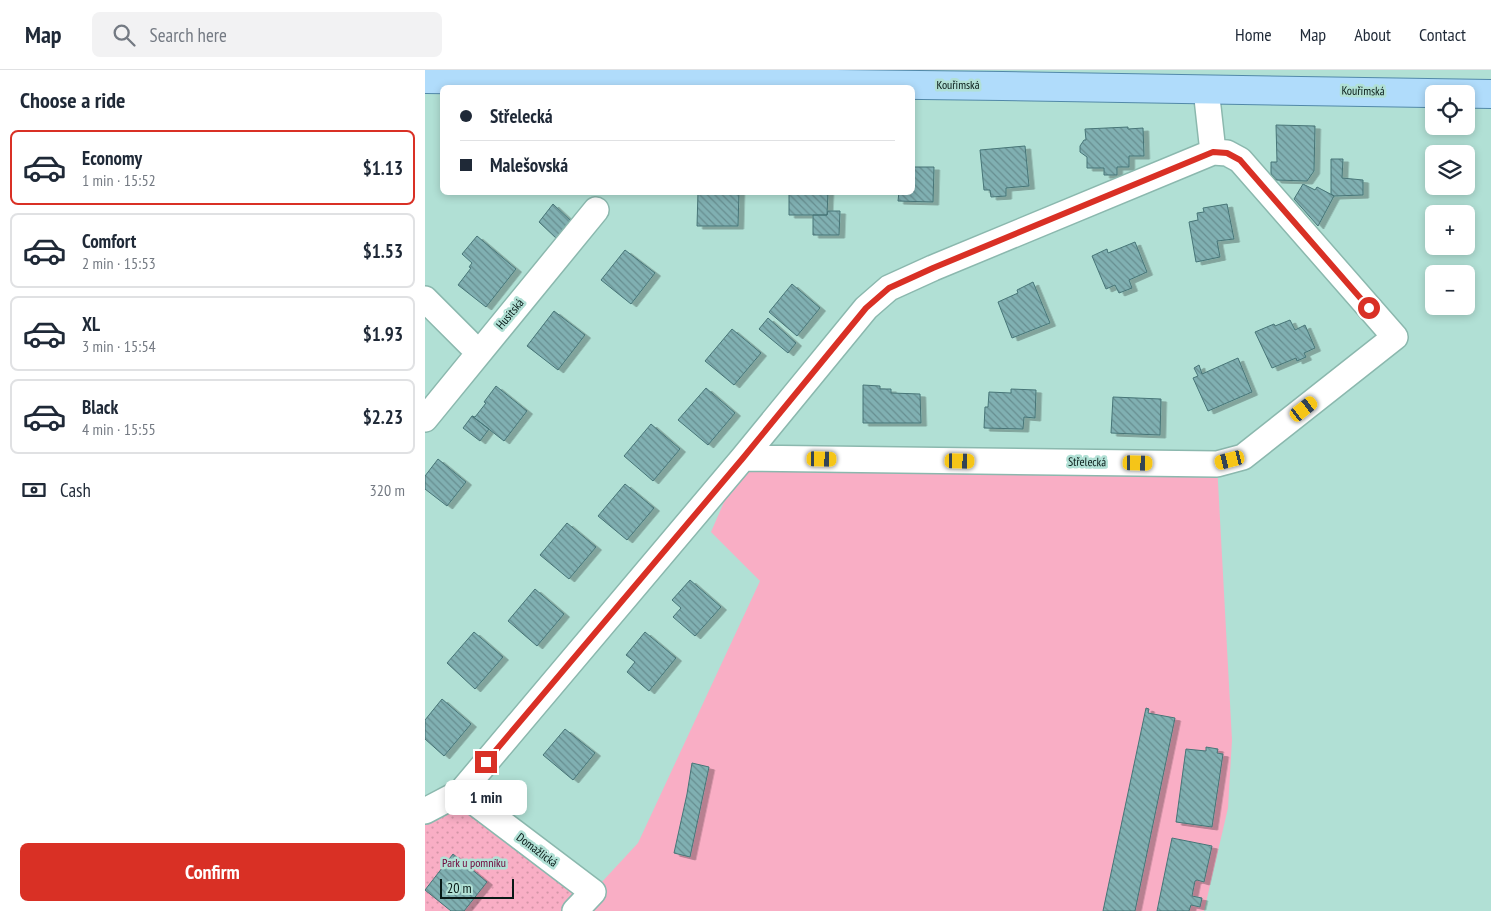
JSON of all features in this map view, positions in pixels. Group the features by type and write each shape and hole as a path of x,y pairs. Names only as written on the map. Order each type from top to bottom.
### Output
{"main road":[{"name":"Kouřimská","path":"425,79 894,85"},
{"name":"Kouřimská","path":"915,85 1491,94"}],"street":[{"path":"425,811 461,792 743,458 866,308 889,288 933,268 1213,152 1206,89"},
{"name":"Střelecká","path":"743,458 1217,464 1243,457 1395,338 1240,160 1227,153 1213,152"},
{"name":"Husitská","path":"425,419 596,210"},
{"path":"425,299 478,352"},
{"name":"Domažlická","path":"461,792 593,892 575,911"}],"green space":[{"path":"743,458 1217,464 1232,740 1228,808 1204,911 575,911 638,843 760,581 711,532"},
{"name":"Park u pomníku","path":"461,792 593,892 575,911 425,911 425,811"}],"building":[{"path":"1276,125 1315,126 1314,171 1307,181 1276,180 1271,174 1271,162 1277,162"},
{"path":"1128,127 1128,129 1143,128 1144,156 1129,156 1129,167 1117,167 1117,175 1104,175 1104,168 1087,168 1087,157 1080,152 1080,146 1086,140 1085,129"},
{"path":"1025,146 1029,186 1006,188 1006,196 991,197 990,190 984,190 980,150"},
{"path":"1331,159 1343,159 1342,178 1363,180 1363,195 1334,196 1331,194"},
{"path":"915,167 934,167 933,202 898,201 899,195 915,195"},
{"path":"1303,184 1315,190 1317,187 1334,196 1318,226 1294,199"},
{"path":"698,195 739,195 738,226 697,226"},
{"path":"789,195 828,195 827,215 789,215"},
{"path":"553,204 572,222 558,240 539,222"},
{"path":"1227,204 1234,239 1217,241 1220,257 1196,262 1189,222 1198,220 1197,213 1204,212 1203,208"},
{"path":"828,211 840,211 839,235 813,235 813,215 827,215"},
{"path":"477,236 516,269 486,307 458,285 471,268 469,267 472,263 462,254"},
{"path":"1135,242 1147,272 1129,280 1132,288 1119,293 1115,285 1106,289 1092,256 1107,249 1108,253"},
{"path":"625,250 655,273 631,304 601,280"},
{"path":"1033,282 1050,323 1012,338 998,302 1018,293 1017,290"},
{"path":"792,284 820,308 797,336 769,312"},
{"path":"554,311 585,335 558,370 527,346"},
{"path":"768,318 796,343 788,353 759,329"},
{"path":"1290,320 1295,330 1305,325 1315,348 1304,353 1306,357 1297,361 1296,358 1272,368 1255,332"},
{"path":"732,329 761,353 734,385 705,361"},
{"path":"1238,358 1252,392 1208,411 1193,378 1198,376 1194,368 1199,365 1202,374"},
{"path":"863,385 880,386 880,389 891,389 891,393 920,394 921,423 863,423"},
{"path":"496,386 527,411 504,441 472,416 475,417"},
{"path":"706,388 735,413 708,445 678,420"},
{"path":"1011,389 1036,390 1035,418 1024,417 1023,429 984,428 985,407 988,407 989,392 1011,393"},
{"path":"1113,397 1161,399 1160,435 1111,433"},
{"path":"472,416 489,429 480,441 463,428"},
{"path":"651,424 680,449 653,481 624,456"},
{"path":"438,459 466,482 447,506 425,489 425,476"},
{"path":"625,484 654,508 627,540 598,516"},
{"path":"567,523 596,547 569,579 540,555"},
{"path":"690,580 721,607 695,636 673,617 681,608 672,600"},
{"path":"535,589 564,614 537,646 508,621"},
{"path":"474,632 503,657 475,689 447,663"},
{"path":"645,632 676,658 649,691 627,672 635,662 626,655"},
{"path":"442,699 471,724 444,756 425,739 425,720"},
{"path":"1146,708 1149,709 1148,713 1175,718 1135,911 1103,911"},
{"path":"565,729 595,753 573,780 543,755"},
{"path":"1206,747 1218,749 1217,753 1223,754 1212,827 1176,822 1186,749 1206,751"},
{"path":"692,763 709,767 690,857 674,853"},
{"path":"1172,838 1212,846 1204,882 1195,881 1192,896 1202,898 1200,907 1191,905 1189,911 1157,911"},
{"path":"453,854 487,882 464,911 451,911 425,890"}],"route":[{"path":"486,762 743,458 866,308 889,288 1213,152 1227,153 1240,160 1369,308"}]}
